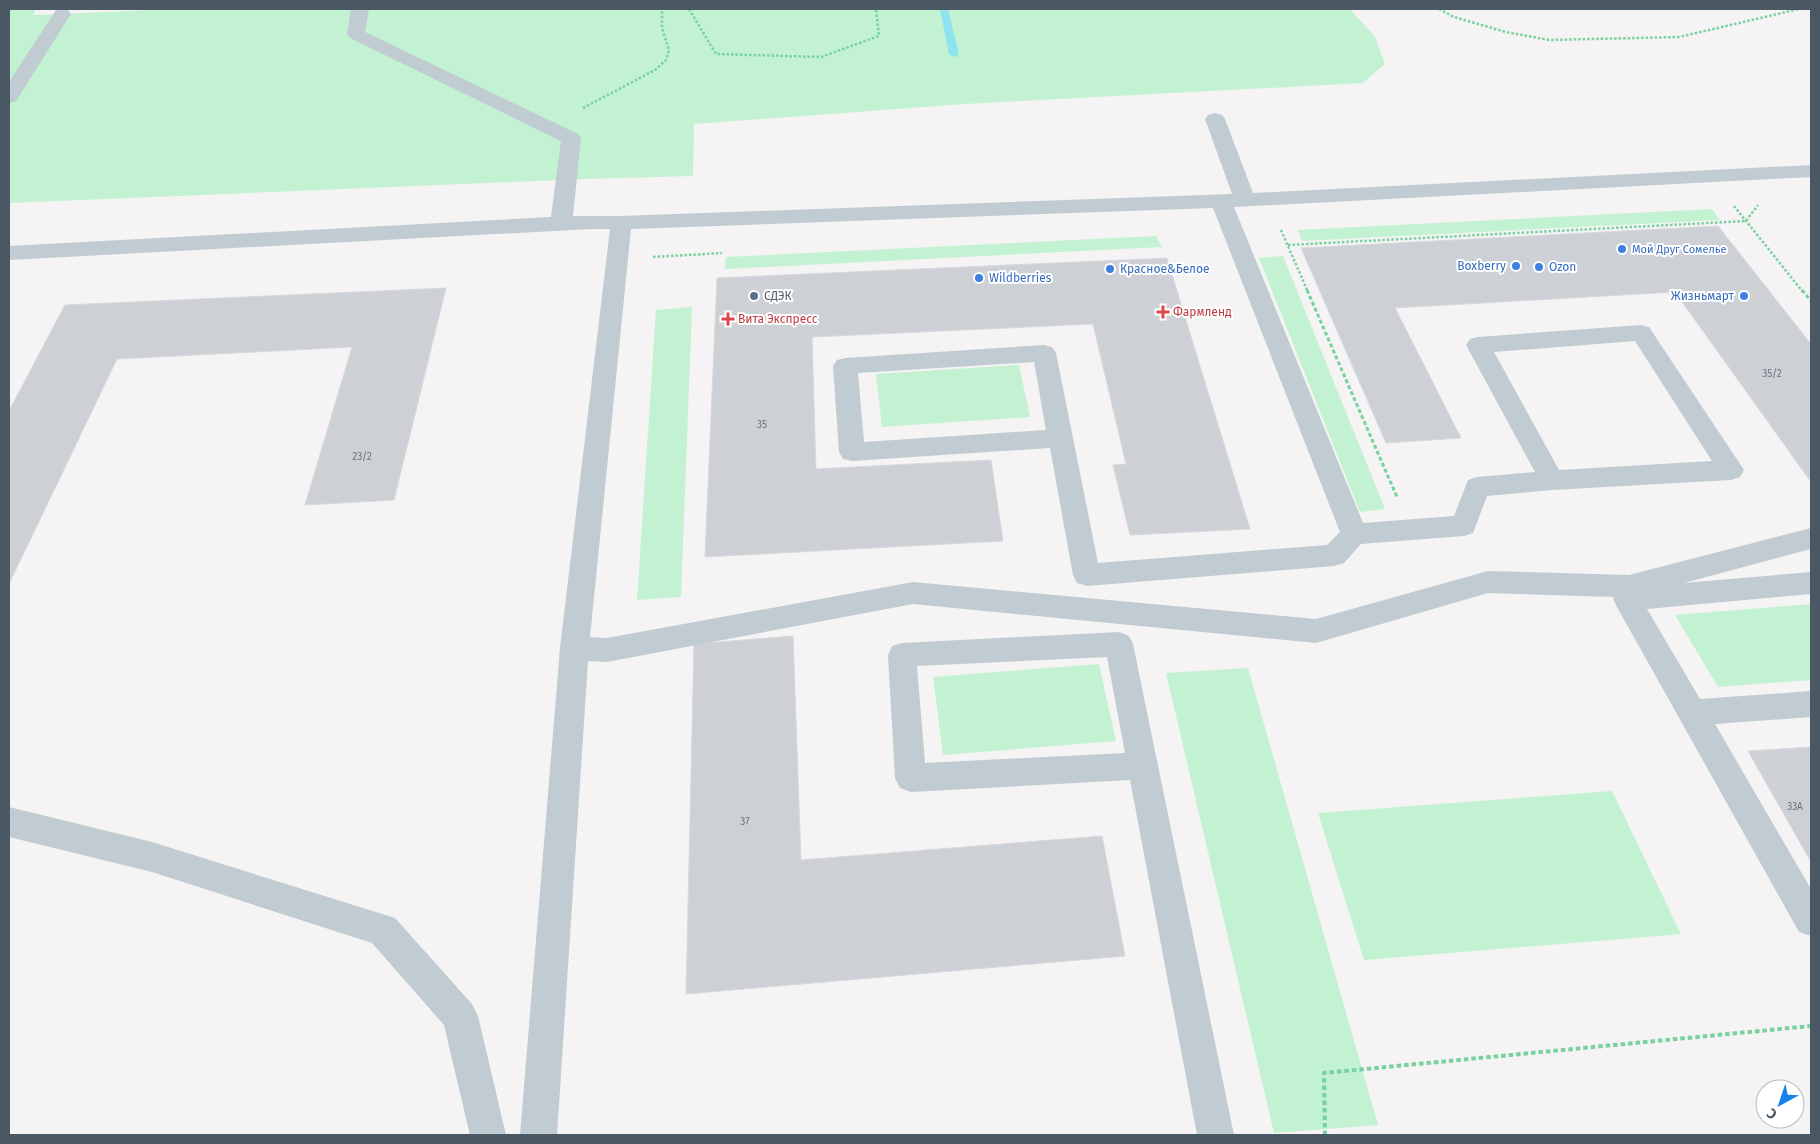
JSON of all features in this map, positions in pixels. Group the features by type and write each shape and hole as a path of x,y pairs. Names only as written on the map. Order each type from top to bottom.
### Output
{"street":[{"path":"360,9 356,34 571,138 561,224"},
{"path":"9,97 62,14"},
{"path":"1215,118 1233,201 1354,534"},
{"path":"9,253 592,222 621,224 1233,201 1811,171"},
{"path":"1781,173 1811,184"},
{"path":"538,1135 574,648 621,224"},
{"path":"1060,438 852,452 845,366 1044,353 1087,575 1334,555 1354,534 1464,526 1478,487 1552,480 1731,470 1641,333 1478,345 1552,480"},
{"path":"574,648 607,650 913,593 1316,631 1488,582 1630,586 1811,539"},
{"path":"1811,583 1627,599 1811,920"},
{"path":"1142,766 911,778 902,656 1119,644 1216,1135"},
{"path":"1693,713 1811,704"},
{"path":"9,822 152,856 383,930 460,1016 488,1135"}],"path":[{"path":"571,138 569,121 576,113 595,100 615,92 655,70 666,60 669,50 662,28 662,9"},
{"path":"689,9 716,54 821,57 879,36 876,9"},
{"path":"1439,9 1454,17 1506,32 1549,40 1679,37 1799,9"},
{"path":"1288,245 1746,221"},
{"path":"1279,225 1411,530"},
{"path":"1326,1135 1324,1073 1811,1026"}],"green space":[{"path":"9,9 36,9 33,15 180,9 1350,9 1375,37 1385,64 1363,83 965,104 694,124 693,176 9,203"},
{"path":"1712,209 1720,220 1302,241 1298,230"},
{"path":"1156,236 1162,247 725,269 726,257"},
{"path":"1283,256 1385,509 1360,512 1259,258"},
{"path":"692,307 681,597 637,600 656,310"},
{"path":"1019,365 1030,417 882,427 876,374"},
{"path":"1811,604 1811,680 1718,687 1675,615"},
{"path":"1099,664 1116,741 943,755 933,677"},
{"path":"1248,668 1378,1125 1274,1133 1166,673"},
{"path":"1612,791 1681,934 1364,960 1318,813"}],"building":[{"path":"1718,226 1811,344 1811,482 1675,292 1395,308 1461,438 1386,443 1301,248"},
{"path":"1167,258 1250,529 1130,535 1113,465 1126,464 1093,324 812,337 816,469 991,460 1003,541 705,557 717,278"},
{"path":"446,288 394,500 305,505 352,347 117,359 9,584 9,411 65,305"},
{"path":"793,636 801,860 1102,836 1125,956 686,994 694,644"},
{"path":"1811,747 1811,862 1748,751"}],"waterway":[{"path":"944,9 954,54"}],"place":[{"name":"Мой Друг Сомелье","path":"1622,249"},
{"name":"Boxberry","path":"1516,266"},
{"name":"Ozon","path":"1539,267"},
{"name":"Красное&Белое","path":"1110,269"},
{"name":"Wildberries","path":"979,278"},
{"name":"СДЭК","path":"754,296"},
{"name":"Жизньмарт","path":"1744,296"},
{"name":"Фармленд","path":"1163,312"},
{"name":"Вита Экспресс","path":"728,319"}]}
